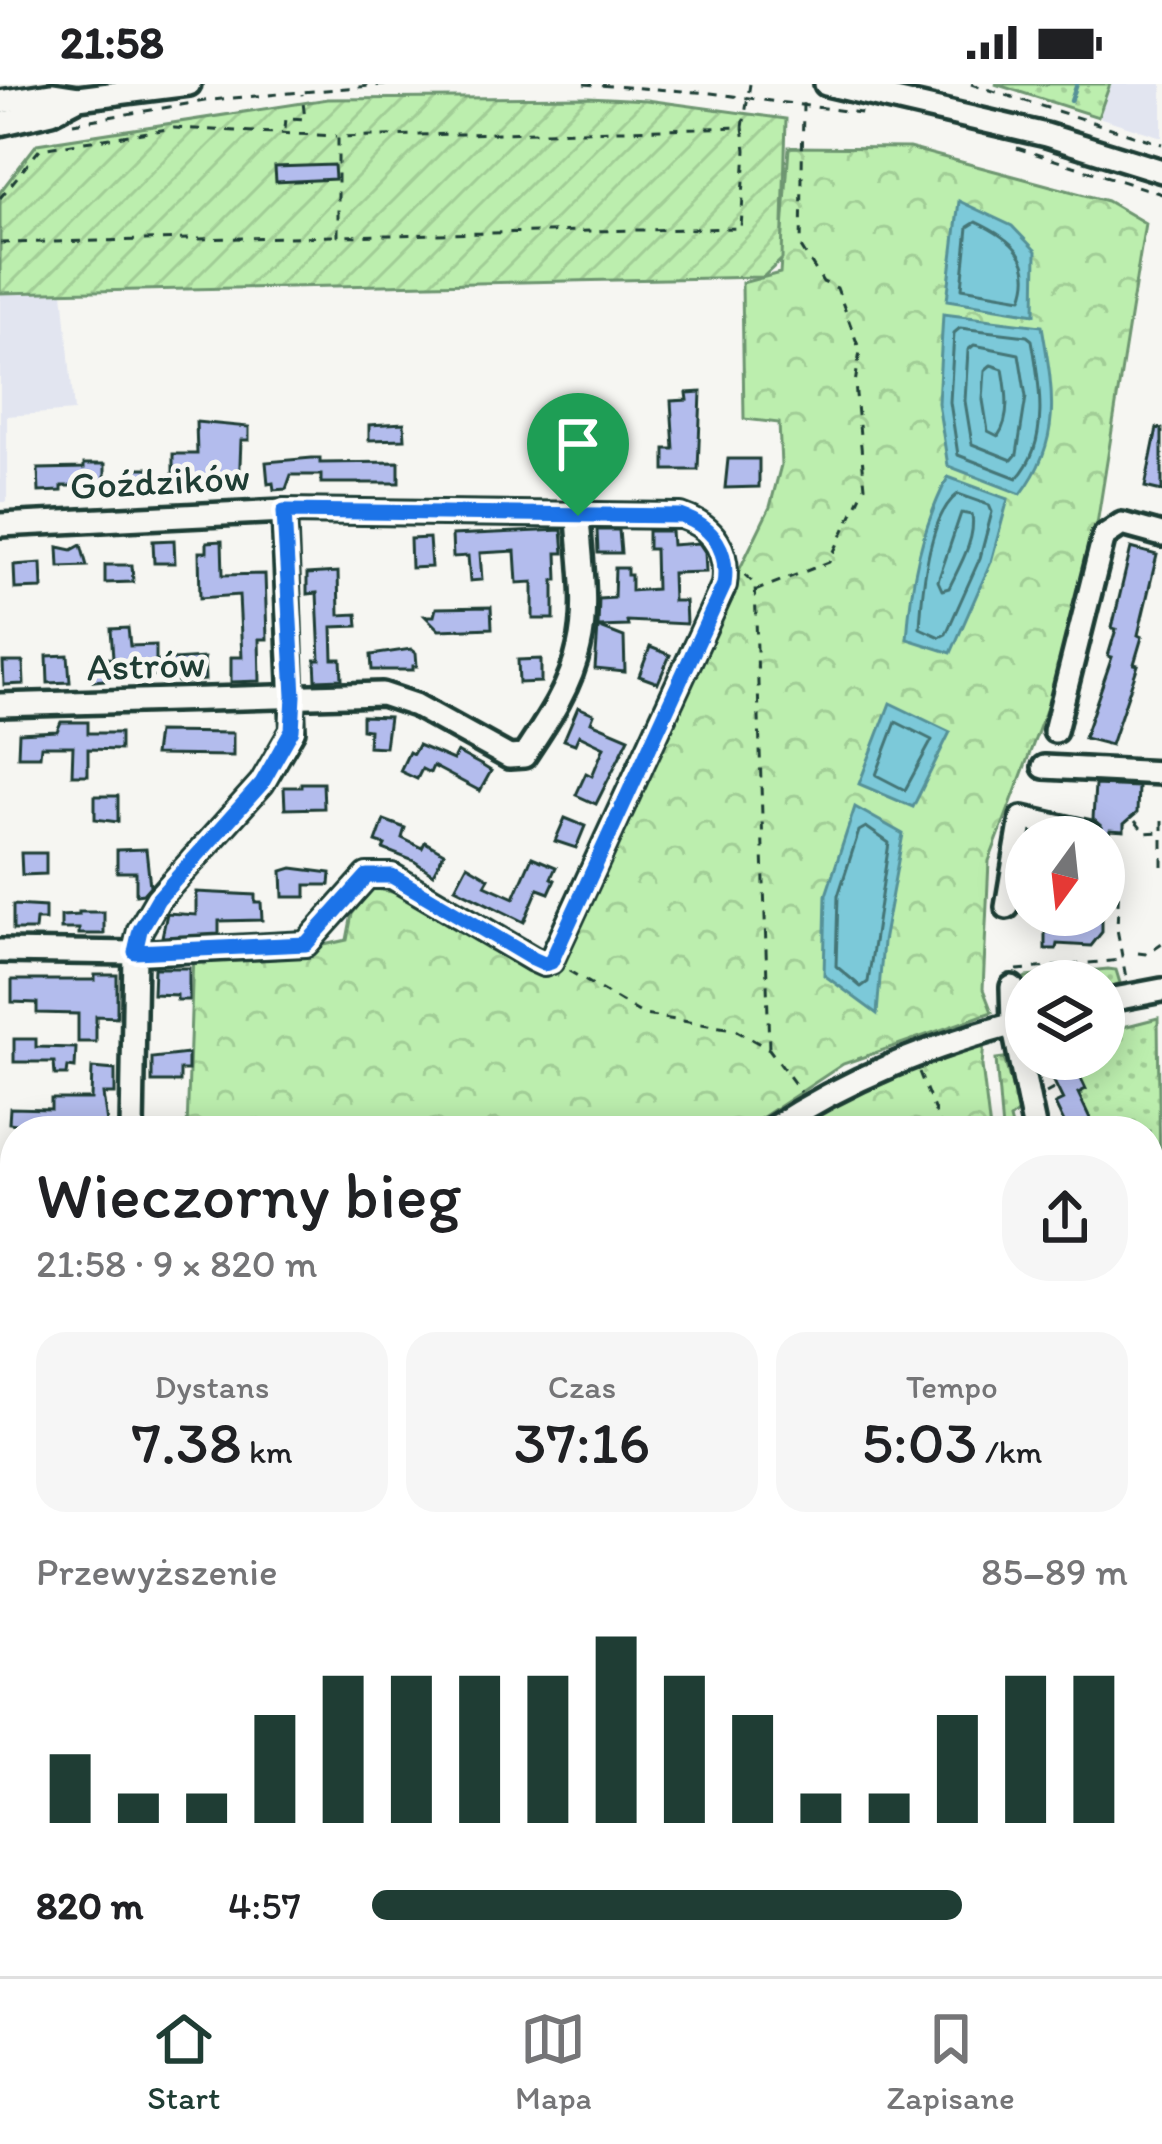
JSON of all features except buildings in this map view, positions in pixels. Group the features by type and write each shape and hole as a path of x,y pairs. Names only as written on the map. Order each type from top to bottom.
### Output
{"street":[{"path":"0,124 52,112 78,98 130,87 189,84"},
{"path":"826,84 1046,135 1162,171"},
{"path":"0,102 52,94 78,98"},
{"path":"132,1116 135,952 140,930 158,899 262,783 292,730 284,511"},
{"name":"Goździków","path":"0,525 284,511 681,516 697,521 721,546 731,567"},
{"name":"Astrów","path":"0,705 382,694 416,706 508,757 524,756 550,716 579,648 583,616 578,516"},
{"path":"1054,731 1104,536 1122,524 1162,535"},
{"path":"0,951 135,952 306,944 367,876 392,876 533,959 551,962 731,567"},
{"path":"1044,767 1162,773"},
{"path":"1125,997 1162,990"},
{"path":"791,1116 836,1088 911,1054 1005,1027"},
{"path":"1027,1080 1033,1116"}],"path":[{"path":"58,126 211,100 393,84"},
{"path":"584,84 748,97 878,116"},
{"path":"0,243 741,228 746,150 742,128 750,84"},
{"path":"971,84 1162,143"},
{"path":"285,131 286,118 305,119 302,93"},
{"path":"755,591 829,562 865,487 855,384 860,351 837,288 823,282 801,247 803,103"},
{"path":"0,198 40,149 174,128 338,136 742,128"},
{"path":"338,136 338,236"},
{"path":"1001,144 1162,194"},
{"path":"731,567 755,584 769,1049"},
{"path":"1135,821 1145,833 1161,832"},
{"path":"1162,821 1162,870"},
{"path":"1119,936 1123,960"},
{"path":"1138,953 1146,954 1162,943"},
{"path":"551,962 644,1015 733,1029 769,1049 809,1104"},
{"path":"911,1054 938,1116"}],"shaded area":[{"path":"1110,84 1162,84 1162,137 1098,117"},
{"path":"63,291 74,411 7,416 7,502 0,502 0,293"}],"green space":[{"path":"995,84 1110,84 1098,117"},
{"path":"588,97 786,119 782,259 763,277 0,293 0,192 37,144 328,99"},
{"path":"789,147 909,148 1107,201 1145,223 1083,612 989,861 983,989 992,1012 843,1064 765,1116 188,1116 193,953 302,950 347,940 352,914 372,888 412,896 557,975 689,673 770,507 781,465 779,423 744,419 742,283 780,273"},
{"path":"1158,1018 1159,1116 1085,1116 1077,1098 1082,1093 1076,1080 1125,1080 1125,1027"},
{"path":"984,1042 988,1116 803,1116 852,1085"},
{"path":"1004,1058 1005,1080 1010,1080 1019,1111 1001,1116 996,1059"}],"water":[{"path":"959,201 1012,226 1036,251 1035,314 947,300"},
{"path":"943,314 1042,326 1051,393 1049,434 1044,454 1021,494 948,466 938,403"},
{"path":"948,477 1008,499 991,562 951,653 907,639 919,556"},
{"path":"890,703 950,732 913,807 859,784"},
{"path":"855,807 903,834 883,942 877,1014 824,975 826,895"}],"waterway":[{"path":"1071,101 1077,84"}],"route":[{"path":"284,511 578,516 681,516 697,521 721,546 727,568 724,585 551,962 533,959 392,876 367,876 306,944 135,952 140,930 158,899 262,783 292,730 284,511"}]}
